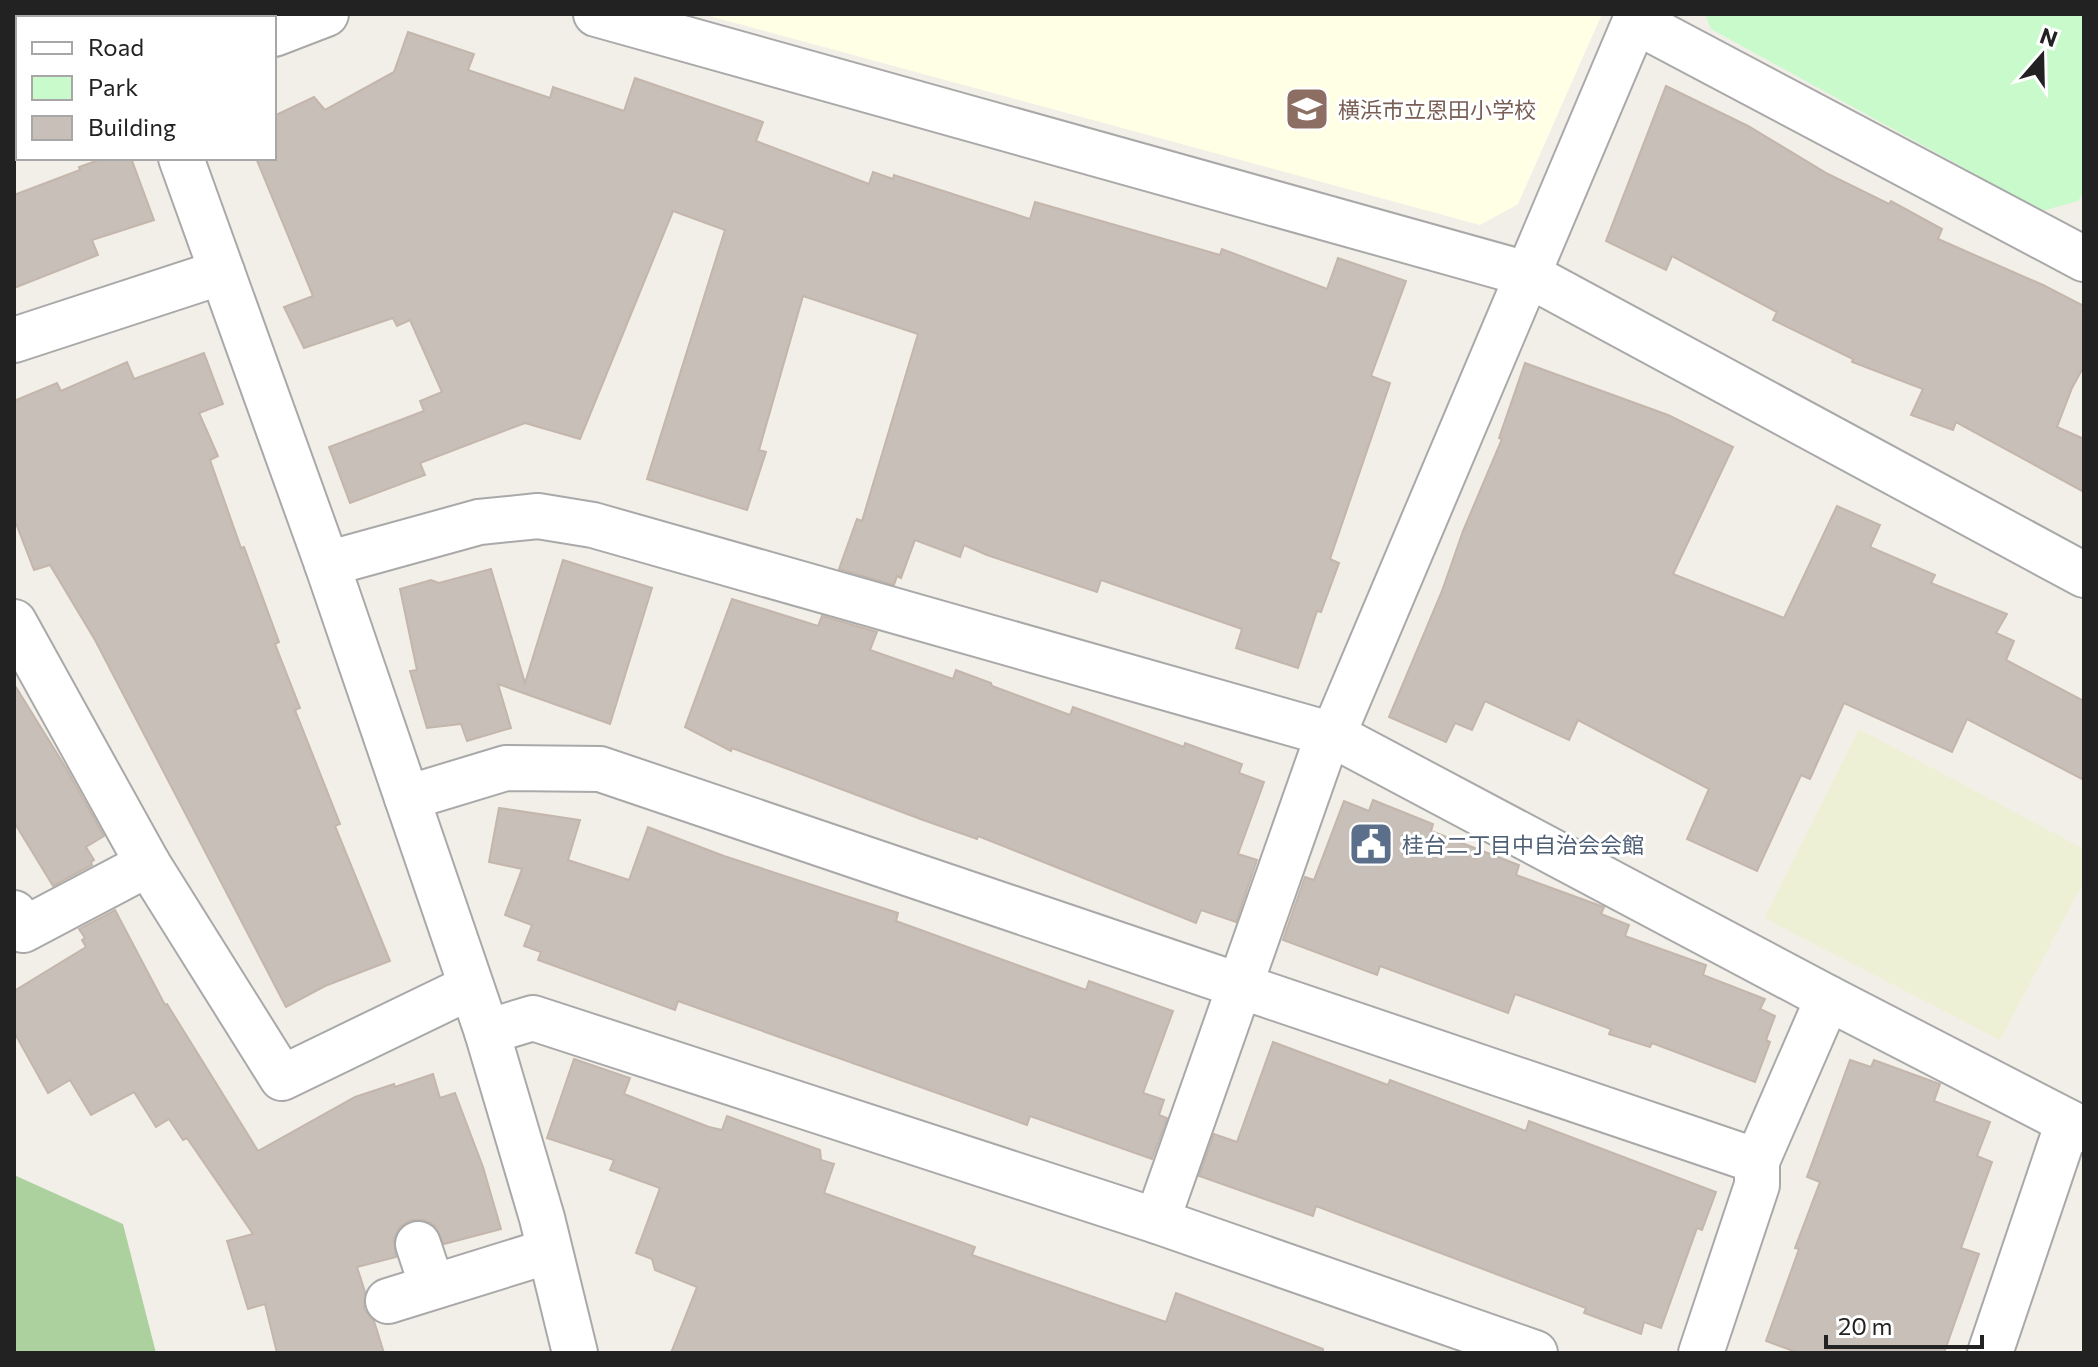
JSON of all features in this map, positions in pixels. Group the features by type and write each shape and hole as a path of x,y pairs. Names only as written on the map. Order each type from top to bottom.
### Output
{"street":[{"path":"276,33 326,14"},
{"path":"596,14 1527,274 2084,575"},
{"path":"1157,1221 1321,755 1333,735 1637,17 2082,254"},
{"path":"182,160 327,564 487,1032 575,1353"},
{"path":"14,340 222,272"},
{"path":"327,564 479,522 538,516 593,525 1333,735 2076,1126 1990,1353"},
{"path":"14,622 148,864 282,1078 470,987"},
{"path":"407,798 506,768 600,769 1757,1161"},
{"path":"14,913 23,930 148,864"},
{"path":"1701,1353 1757,1185 1757,1161 1828,998"},
{"path":"487,1032 533,1018 1157,1221 1535,1353"},
{"path":"418,1244 432,1286"},
{"path":"388,1301 549,1251"}],"shaded area":[{"name":"横浜市立恩田小学校","path":"702,14 1602,14 1518,204 1480,225"},
{"path":"1859,729 2084,849 2084,881 2000,1040 1764,918"}],"green space":[{"path":"1705,14 2084,14 2084,192 2078,201 2042,211 1711,29"},
{"path":"14,1175 123,1224 156,1353 14,1353"}],"building":[{"path":"408,32 474,54 468,70 550,98 553,87 624,111 635,78 763,122 756,141 869,184 873,172 893,179 894,175 1030,219 1035,202 1220,255 1222,249 1327,289 1338,258 1406,281 1371,376 1390,383 1330,559 1339,563 1321,612 1317,611 1298,668 1236,648 1242,629 1101,580 1097,592 964,545 960,557 915,540 901,578 897,576 894,585 839,569 857,519 862,521 918,334 803,296 759,450 766,452 747,510 647,479 725,230 673,211 580,439 525,423 420,463 425,475 350,503 329,447 424,411 420,401 442,392 410,320 397,326 393,318 304,348 284,307 313,296 257,160 276,160 276,115 314,97 325,110 394,72"},
{"path":"1666,86 1748,126 1828,174 1889,204 1891,201 1942,229 1938,239 2084,306 2084,366 2057,427 2084,439 2084,492 1956,422 1953,430 1911,415 1923,389 1852,362 1853,359 1773,320 1777,312 1672,256 1666,270 1606,241"},
{"path":"98,160 132,160 154,220 92,240 98,255 14,288 14,195 80,170 79,167"},
{"path":"204,353 223,404 199,413 218,456 210,460 279,642 275,644 300,708 295,710 340,824 335,826 390,961 325,986 286,1007 95,640 50,565 34,570 14,518 14,401 57,383 61,391 127,362 134,379"},
{"path":"1525,363 1668,415 1733,447 1673,574 1784,618 1837,506 1880,525 1870,547 1935,575 1931,583 2007,614 1996,633 2014,641 2006,660 2084,701 2084,780 1967,719 1952,752 1844,703 1810,779 1801,775 1757,871 1687,839 1709,789 1578,720 1569,740 1485,701 1472,730 1455,723 1446,742 1389,717 1502,439 1499,438"},
{"path":"563,560 652,588 610,724 498,684 511,728 467,741 461,724 427,728 410,671 417,670 400,589 431,580 439,583 491,569 525,683"},
{"path":"732,599 818,626 822,616 877,632 870,650 953,679 956,670 1070,715 1073,707 1184,747 1185,743 1242,764 1239,773 1264,782 1238,854 1257,860 1236,922 1201,910 1196,923 978,836 977,839 923,820 732,748 731,751 685,727"},
{"path":"14,684 104,836 86,847 94,860 92,865 53,886 14,822"},
{"path":"1373,800 1433,824 1431,831 1519,865 1516,875 1604,907 1601,914 1629,925 1625,936 1706,965 1703,975 1765,999 1760,1009 1775,1016 1766,1040 1770,1042 1755,1082 1652,1043 1650,1047 1609,1034 1611,1029 1515,994 1508,1013 1380,966 1377,975 1283,940 1305,877 1314,880 1344,801 1369,811"},
{"path":"499,808 580,820 568,860 629,880 648,827 724,856 898,913 896,921 1086,990 1089,981 1173,1011 1143,1093 1164,1100 1159,1115 1167,1118 1152,1159 1030,1116 1027,1125 678,1001 675,1010 538,960 541,952 524,946 532,925 505,915 522,869 489,862"},
{"path":"115,910 165,1005 258,1151 355,1097 394,1084 395,1087 433,1074 440,1098 455,1093 483,1167 501,1229 444,1244 434,1225 424,1220 411,1220 400,1227 394,1238 396,1257 357,1267 365,1292 364,1309 374,1321 384,1353 277,1353 265,1304 248,1309 227,1241 253,1234 187,1138 183,1140 169,1119 156,1127 134,1092 91,1115 70,1080 48,1093 14,1032 14,991 86,947 79,929"},
{"path":"1273,1042 1388,1085 1390,1080 1526,1131 1529,1121 1716,1192 1702,1230 1697,1228 1661,1328 1644,1322 1641,1334 1584,1313 1586,1308 1316,1206 1313,1216 1199,1176 1214,1134 1237,1142"},
{"path":"574,1059 630,1078 624,1094 709,1127 722,1130 727,1116 820,1150 821,1160 834,1164 824,1193 975,1247 972,1255 1166,1322 1176,1293 1323,1349 1323,1353 671,1353 697,1287 655,1270 652,1259 636,1253 660,1188 610,1170 614,1160 547,1138"},
{"path":"1850,1060 1871,1067 1874,1060 1940,1084 1934,1101 1990,1122 1977,1156 1992,1162 1961,1248 1979,1254 1944,1353 1799,1353 1766,1341 1799,1249 1795,1248 1820,1182 1807,1177"}],"place":[{"name":"横浜市立恩田小学校","path":"1307,109"},
{"name":"桂台二丁目中自治会会館","path":"1371,844"}]}
